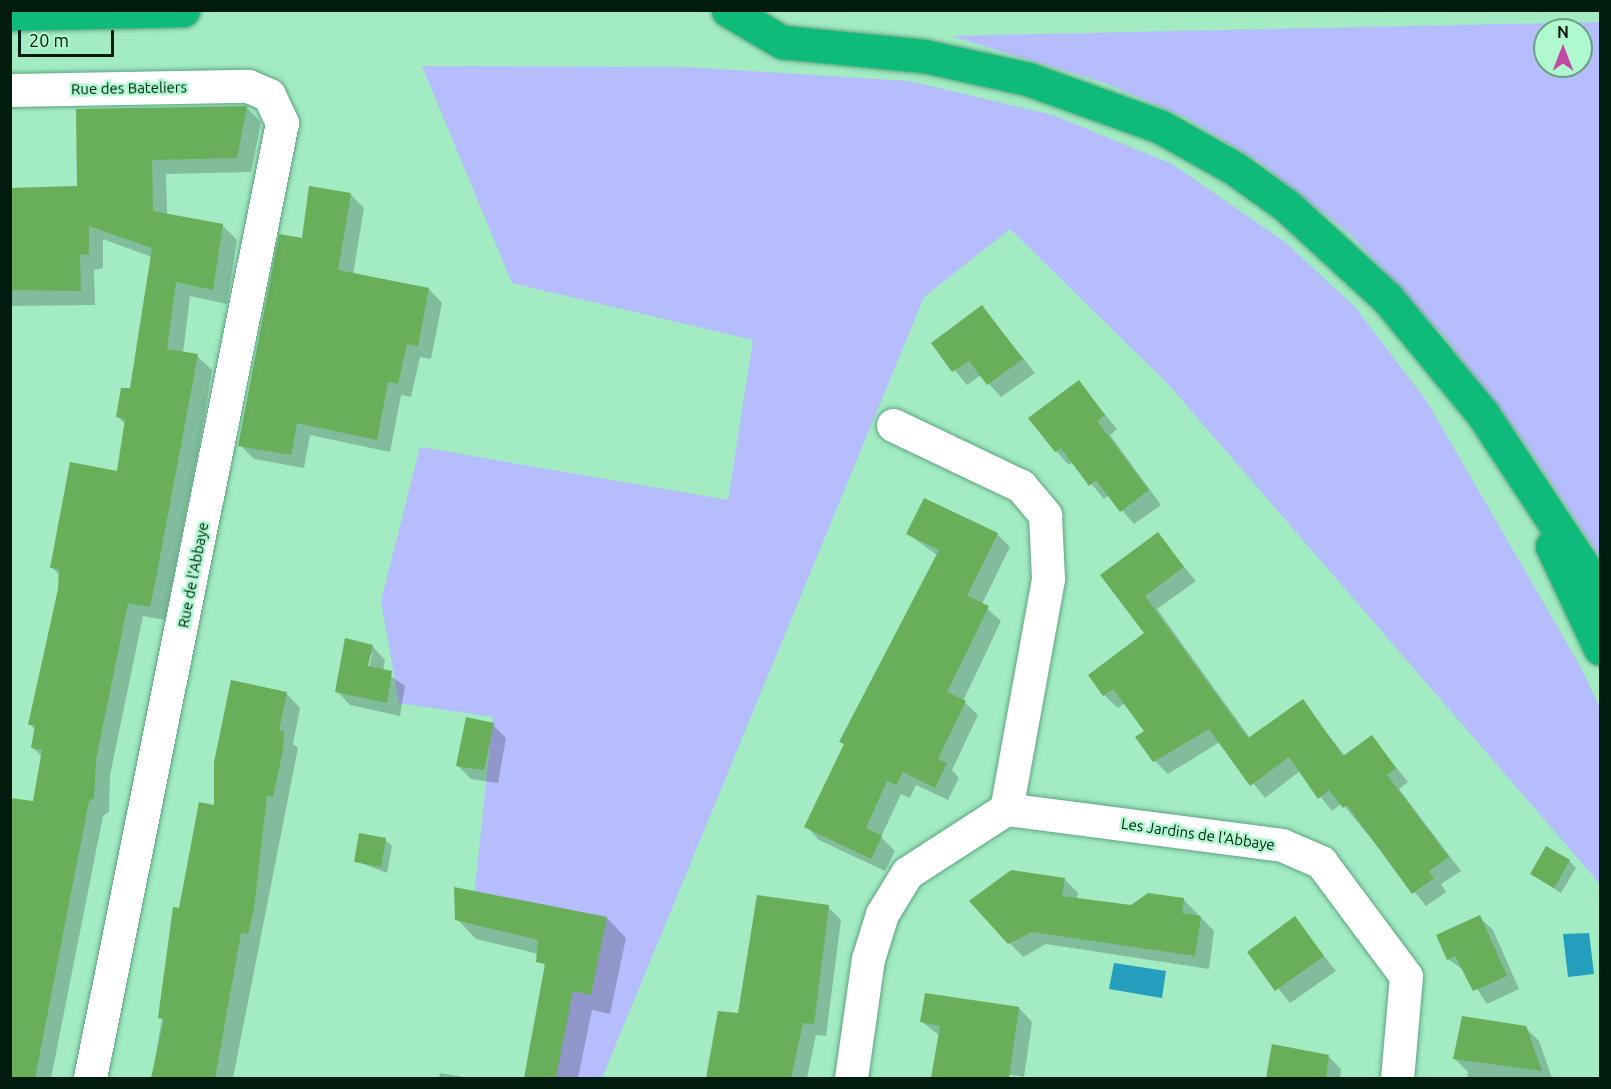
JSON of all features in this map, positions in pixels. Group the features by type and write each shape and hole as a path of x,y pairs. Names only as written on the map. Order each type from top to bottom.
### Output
{"highway":[{"path":"10,14 183,10"},
{"path":"728,10 782,42 924,56 1028,79 1126,112 1198,146 1287,206 1363,273 1448,369 1512,456 1600,592"},
{"path":"1512,456 1600,648"}],"street":[{"name":"Rue des Bateliers","path":"10,90 248,86"},
{"name":"Rue de l'Abbaye","path":"90,1078 282,123 268,95 248,86"},
{"path":"851,1078 868,959 882,914 908,873 1006,809 1048,579 1045,514 1021,486 893,425"},
{"name":"Les Jardins de l'Abbaye","path":"1006,809 1282,845 1322,862 1406,976 1397,1078"}],"shaded area":[{"path":"1593,22 1600,22 1600,557 1528,447 1445,337 1350,234 1261,163 1185,117 1105,83 951,36 1533,23 1533,78 1593,78"},
{"path":"422,66 686,67 909,81 1053,115 1172,164 1285,242 1354,306 1426,400 1579,664 1600,708 1600,884 1169,385 1010,229 924,297 602,1078 550,1078 574,923 473,907 493,717 399,703 381,601 420,447 728,500 753,340 512,283"},
{"path":"1589,933 1594,974 1568,977 1563,934"},
{"path":"1114,963 1166,971 1162,998 1109,989"}],"building":[{"path":"247,106 237,158 152,160 153,211 223,224 213,290 176,282 167,349 198,354 150,607 128,603 96,760 94,798 89,801 35,1078 10,1078 10,798 33,801 42,750 31,748 35,725 28,725 58,589 59,569 50,568 70,462 117,471 125,419 116,417 121,388 130,388 152,248 89,226 89,254 80,255 81,291 10,290 10,188 77,186 76,109"},
{"path":"309,186 351,193 338,270 429,288 418,346 407,344 398,384 388,382 377,440 297,423 291,455 238,446 279,234 302,238"},
{"path":"982,305 1023,359 987,385 969,361 952,372 931,343"},
{"path":"1079,380 1105,415 1097,421 1149,490 1120,512 1096,480 1089,486 1061,448 1055,452 1028,418"},
{"path":"924,498 998,533 967,596 989,606 947,692 966,701 938,759 947,763 935,788 903,772 896,785 887,781 866,828 882,836 871,859 804,827 844,744 839,742 939,550 906,534"},
{"path":"1158,532 1184,567 1145,596 1248,738 1303,699 1343,756 1372,735 1396,768 1387,775 1449,857 1429,871 1434,878 1412,894 1347,805 1343,808 1329,790 1318,799 1289,757 1250,786 1209,729 1153,762 1135,737 1144,731 1113,689 1103,696 1088,675 1144,633 1100,575"},
{"path":"345,638 373,645 368,666 392,671 387,703 335,692"},
{"path":"231,680 287,692 279,730 284,732 283,750 273,797 267,796 254,908 248,934 241,933 215,1078 151,1078 164,1019 158,1018 173,907 179,908 199,802 214,805 214,762"},
{"path":"466,717 494,723 484,770 456,766"},
{"path":"359,833 386,838 381,867 354,862"},
{"path":"1546,846 1570,860 1554,888 1530,874"},
{"path":"1011,870 1065,878 1062,896 1131,905 1148,893 1184,898 1182,913 1201,916 1195,956 1032,932 1008,944 969,901"},
{"path":"454,887 607,917 591,995 573,991 556,1078 524,1078 545,964 536,962 538,940 455,920"},
{"path":"757,895 829,905 814,1024 803,1023 791,1078 706,1078 718,1011 738,1013"},
{"path":"1480,915 1507,976 1473,991 1455,956 1447,960 1436,935"},
{"path":"1295,916 1324,956 1275,991 1247,952"},
{"path":"925,993 1019,1007 1009,1078 931,1078 940,1026 920,1022"},
{"path":"1462,1016 1526,1026 1542,1071 1453,1059"},
{"path":"1272,1044 1329,1055 1326,1078 1266,1078"}]}
